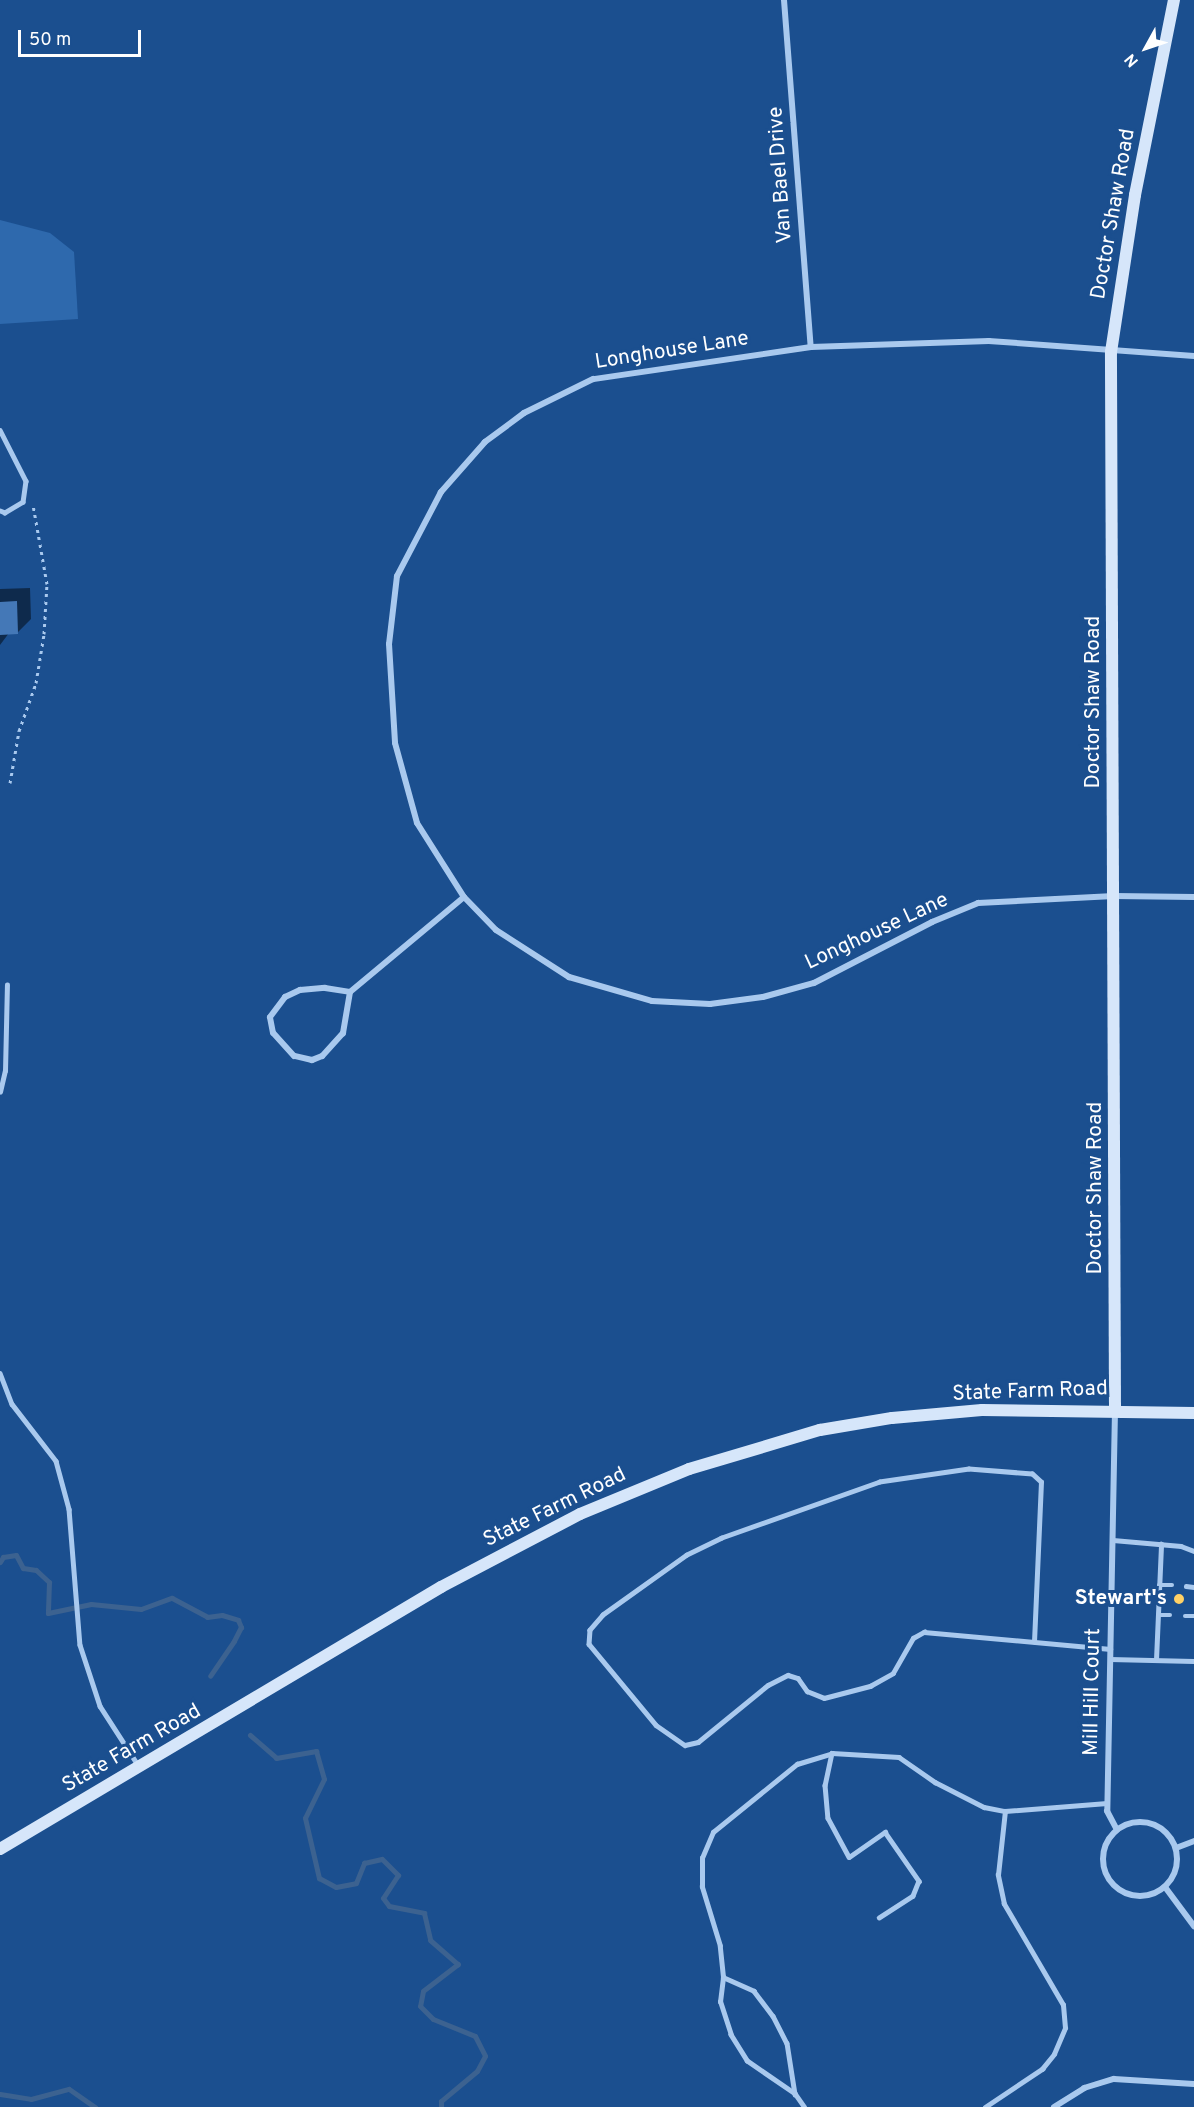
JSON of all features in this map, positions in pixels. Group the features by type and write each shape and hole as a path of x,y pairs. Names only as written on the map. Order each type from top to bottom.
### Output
{"street":[{"name":"Van Bael Drive","path":"784,0 811,347"},
{"name":"Doctor Shaw Road","path":"1114,1409 1111,352 1135,195 1174,0"},
{"name":"Longhouse Lane","path":"1194,356 1111,352 989,341 811,347 593,379 524,413 485,442 441,492 397,576 389,644 395,743 417,823 464,897 496,930 569,977 652,1001 710,1004 767,996 814,983 932,922 978,903 1114,896 1194,897"},
{"path":"350,992 325,988 300,990 285,997 270,1017 273,1033 294,1056 312,1060 322,1056 343,1033 350,992 464,897"},
{"name":"State Farm Road","path":"0,1849 441,1587 580,1514 689,1469 820,1430 892,1419 982,1410 1114,1409 1194,1413"},
{"name":"Mill Hill Court","path":"1114,1409 1107,1811 1117,1830"},
{"path":"1128,1824 1151,1824 1162,1829 1176,1848 1176,1869 1165,1887 1155,1894 1131,1896 1111,1883 1105,1873 1104,1849 1117,1830 1128,1824"},
{"path":"1176,1848 1194,1841"},
{"path":"1165,1887 1194,1926"},
{"path":"1054,2107 1084,2088 1114,2079 1194,2084"}],"lane":[{"path":"0,430 26,481 23,502 5,513 0,511"},
{"path":"0,1092 5,1071 7,985"},
{"path":"0,1373 12,1404 56,1461 69,1509 80,1645 100,1706 139,1768"},
{"path":"1034,1642 1041,1482 1032,1474 969,1469 880,1482 722,1538 687,1555 603,1615 590,1630 589,1644 656,1725 685,1745 698,1742 768,1685 788,1675 798,1678 807,1691 824,1698 870,1686 893,1673 913,1638 924,1632 1110,1649"},
{"path":"1113,1540 1161,1544 1194,1551"},
{"path":"1156,1660 1161,1544"},
{"path":"1159,1585 1172,1586"},
{"path":"1186,1586 1194,1587"},
{"path":"1158,1615 1170,1616"},
{"path":"1185,1616 1194,1616"},
{"path":"1110,1659 1194,1661"},
{"path":"804,2107 795,2094 747,2061 730,2035 720,2002 723,1977 720,1946 702,1887 702,1858 713,1832 797,1764 832,1753 899,1757 935,1782 984,1807 1005,1811 1107,1803"},
{"path":"832,1753 825,1785 828,1818 849,1857 885,1832 919,1881 913,1896 879,1918"},
{"path":"985,2107 1042,2069 1054,2054 1065,2028 1063,2005 1004,1904 998,1875 1005,1811"},
{"path":"723,1977 754,1992 773,2016 787,2043 795,2094"}],"path":[{"path":"10,783 20,731 36,683 47,584 40,530 26,481"}],"shaded area":[{"path":"0,220 50,233 74,252 78,319 0,324"}],"building":[{"path":"17,601 18,634 0,635 0,602"}],"waterway":[{"path":"0,1562 3,1557 16,1555 23,1568 36,1570 49,1582 48,1613 91,1604 141,1609 172,1598 207,1617 222,1615 238,1620 241,1627 210,1676"},
{"path":"250,1735 276,1758 316,1751 324,1779 305,1818 319,1878 336,1887 356,1883 364,1863 382,1859 398,1875 383,1898 389,1906 424,1913 430,1940 458,1964 423,1991 420,2006 433,2019 475,2036 485,2056 477,2071 441,2101 441,2107"},
{"path":"0,2094 31,2099 69,2089 95,2107"}],"place":[{"name":"Stewart's","path":"1179,1599"}]}
